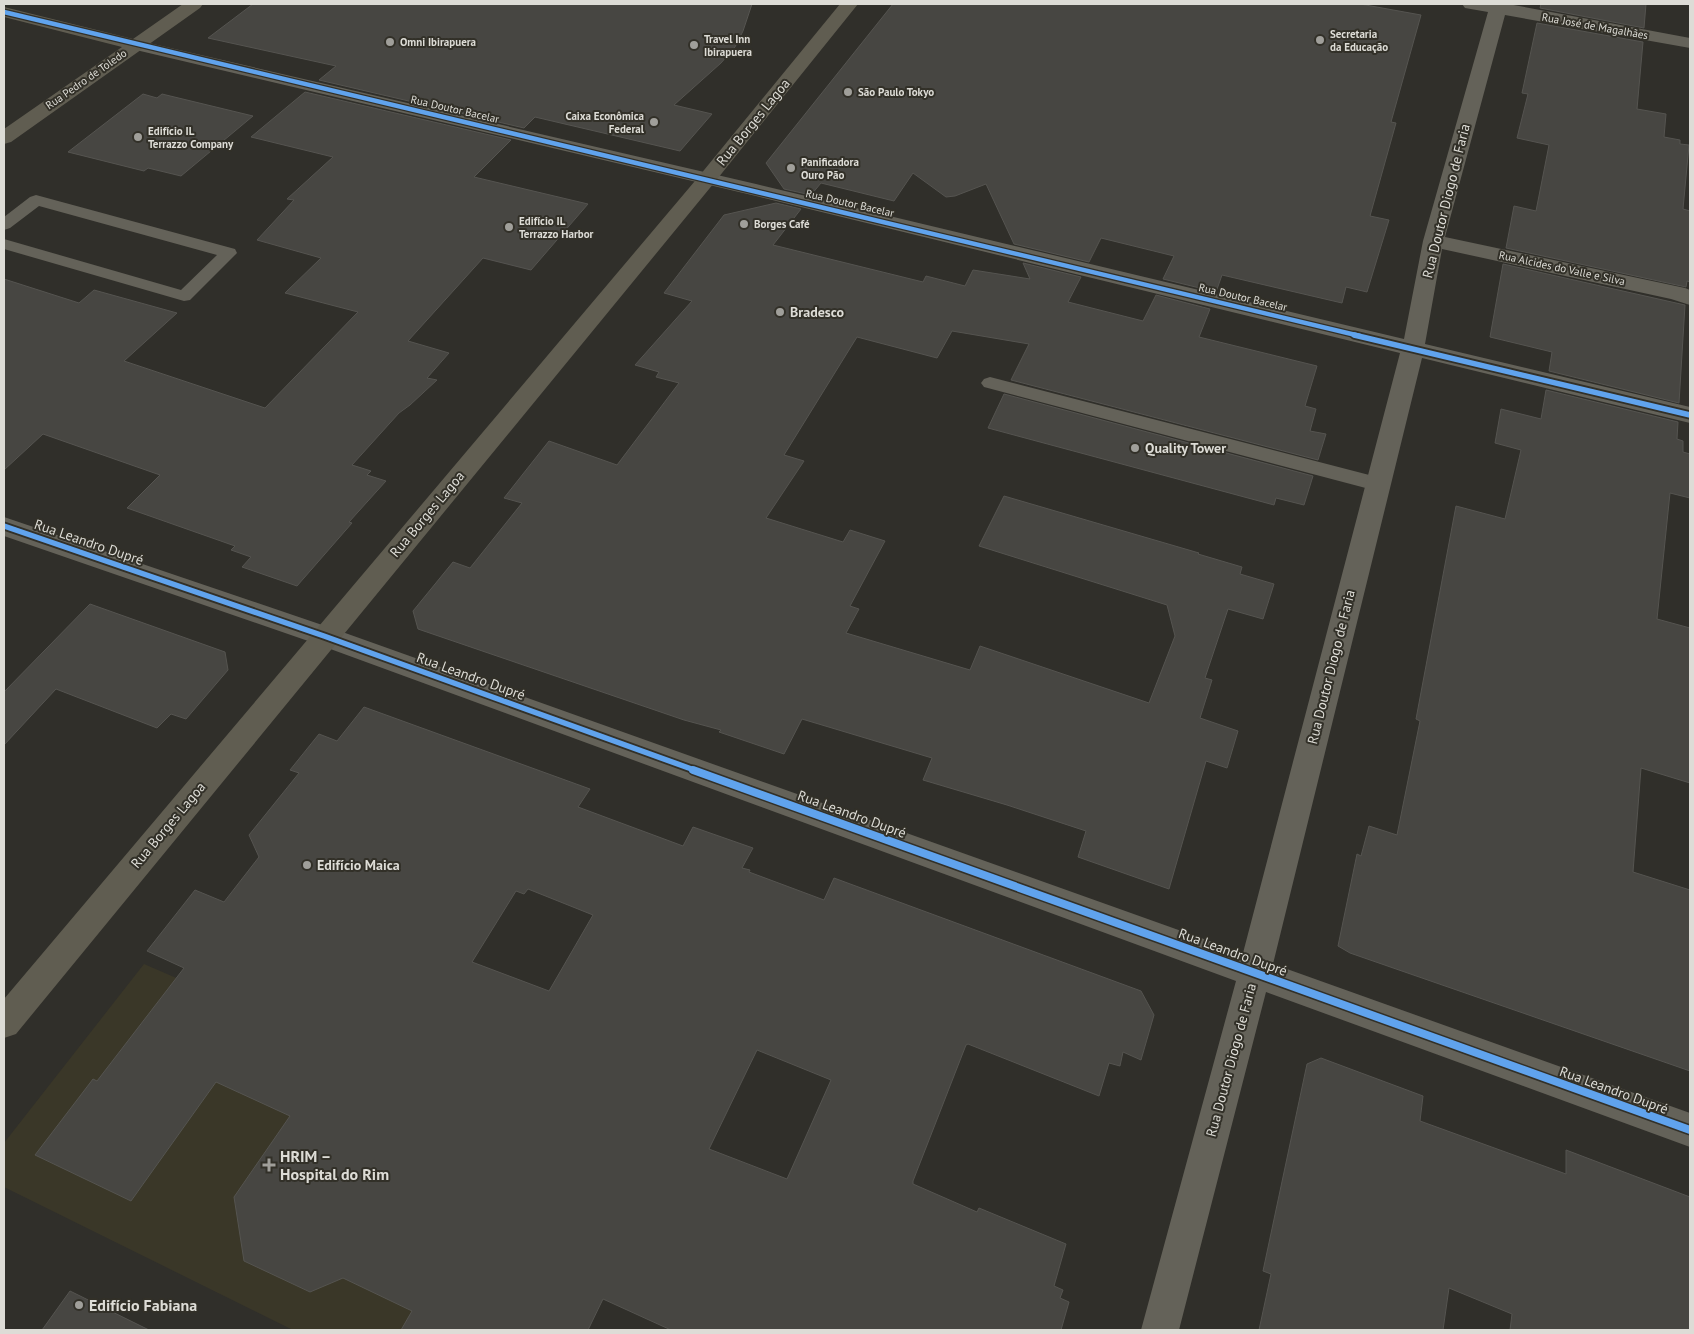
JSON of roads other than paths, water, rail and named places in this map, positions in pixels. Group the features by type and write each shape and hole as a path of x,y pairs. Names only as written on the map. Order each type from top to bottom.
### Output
{"street":[{"name":"Rua Pedro de Toledo","path":"4,138 194,4"},
{"name":"Rua Borges Lagoa","path":"4,1023 324,636 707,179 849,4"},
{"name":"Rua José de Magalhães","path":"1471,4 1498,6 1690,44"},
{"name":"Rua Doutor Diogo de Faria","path":"1160,1330 1254,974 1412,348 1432,241 1498,6"},
{"name":"Rua Doutor Bacelar","path":"4,12 1690,415"},
{"name":"Rua Alcides do Valle e Silva","path":"1432,241 1677,293 1690,298"},
{"name":"Rua Leandro Dupré","path":"4,526 324,636 1254,974 1690,1130"}],"lane":[{"path":"4,225 36,200 229,252 184,296 4,244"},
{"path":"990,383 1377,484"}],"place":[{"name":"Secretaria da Educação","path":"1320,40"},
{"name":"Omni Ibirapuera","path":"390,42"},
{"name":"Travel Inn Ibirapuera","path":"694,45"},
{"name":"São Paulo Tokyo","path":"848,92"},
{"name":"Caixa Econômica Federal","path":"654,122"},
{"name":"Edifício IL Terrazzo Company","path":"138,137"},
{"name":"Panificadora Ouro Pão","path":"791,168"},
{"name":"Borges Café","path":"744,224"},
{"name":"Edifício IL Terrazzo Harbor","path":"509,227"},
{"name":"Bradesco","path":"780,312"},
{"name":"Quality Tower","path":"1135,448"},
{"name":"Edifício Maica","path":"307,865"},
{"name":"HRIM – Hospital do Rim","path":"269,1165"},
{"name":"Edifício Fabiana","path":"79,1305"}]}
